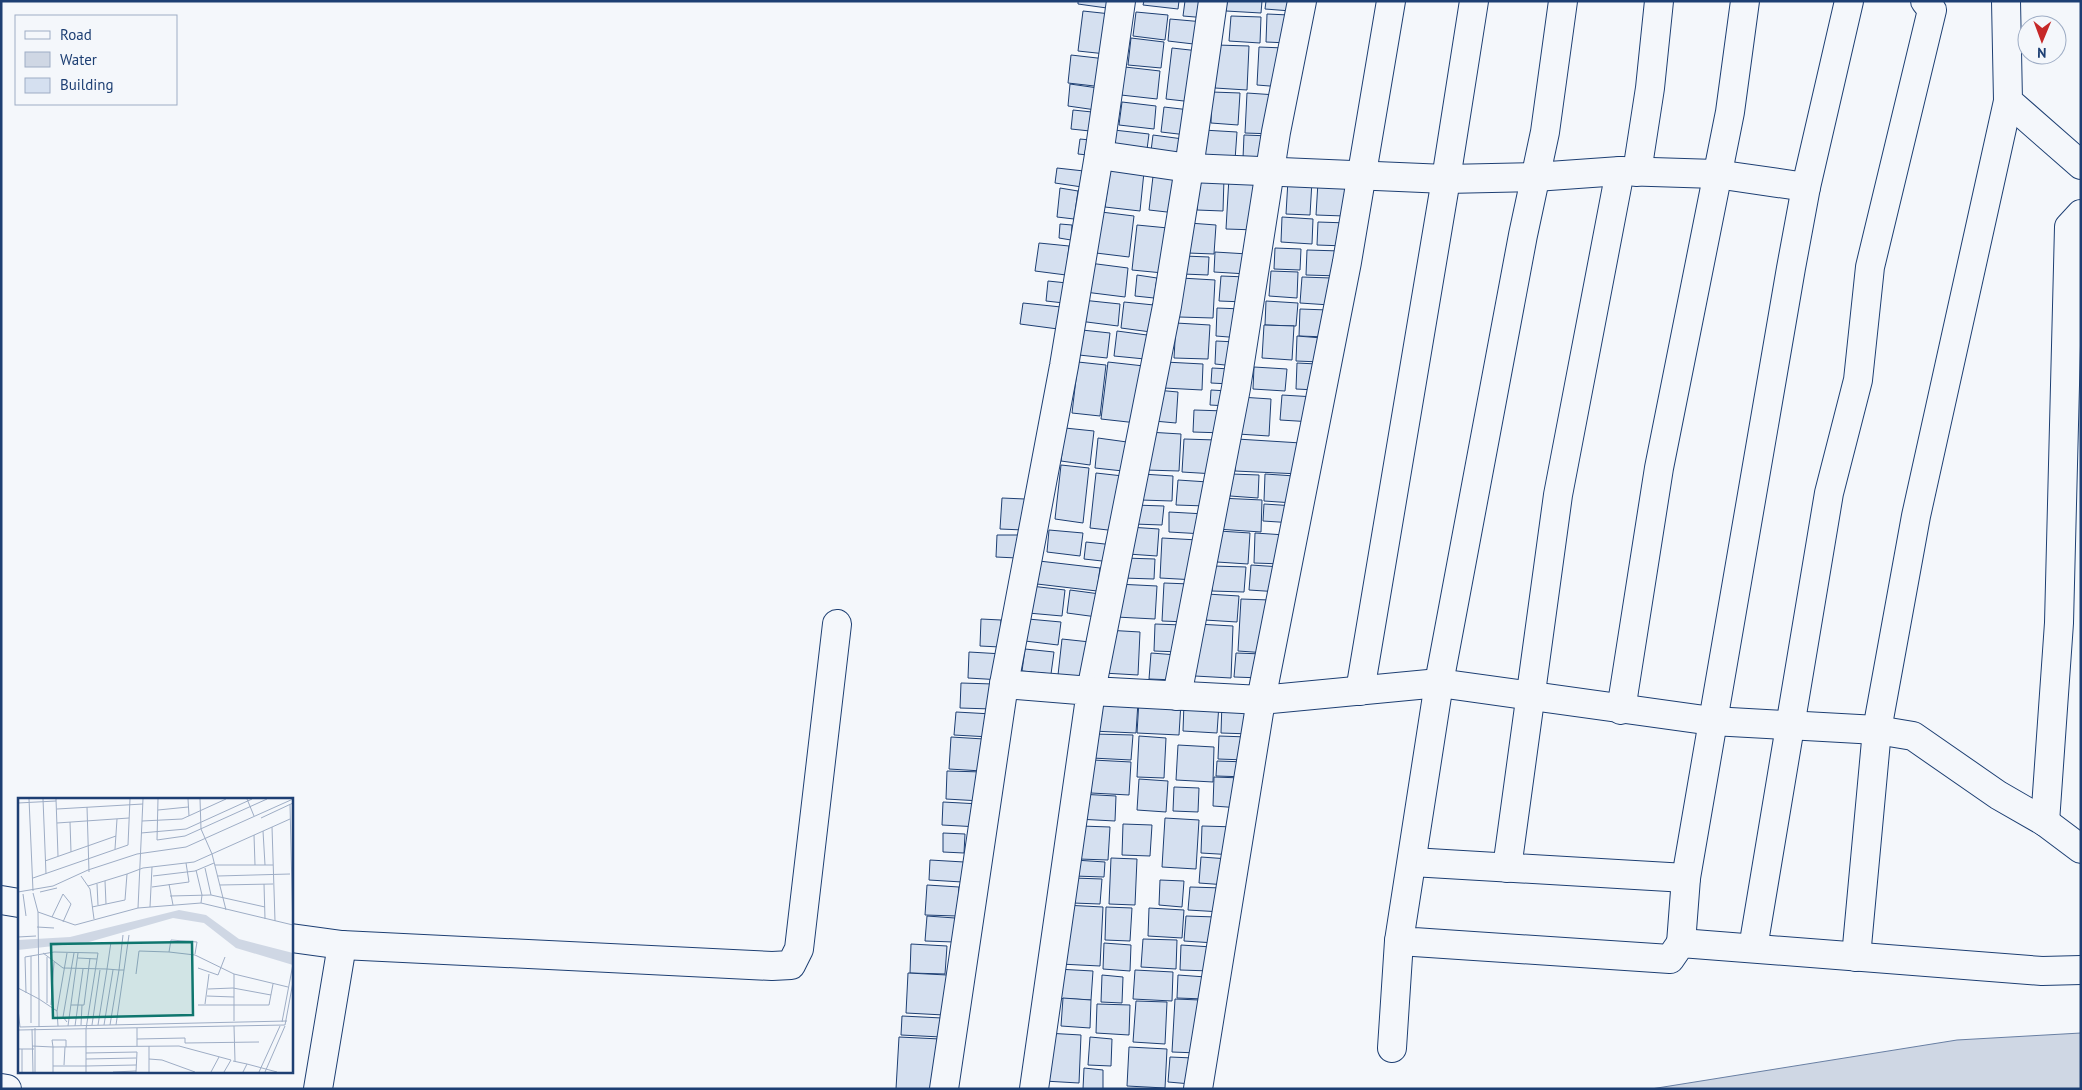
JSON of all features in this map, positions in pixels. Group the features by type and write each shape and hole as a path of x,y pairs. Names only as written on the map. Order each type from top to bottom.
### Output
{"street":[{"path":"944,1089 1004,684 1064,366 1099,155 1121,1"},
{"path":"1034,1089 1091,691 1167,306 1190,168 1213,1"},
{"path":"1177,696 1236,388 1270,172 1302,1"},
{"path":"1198,1089 1261,700 1347,262 1391,1"},
{"path":"1360,691 1474,1"},
{"path":"1392,1048 1399,941 1439,684 1545,132 1563,1"},
{"path":"1507,868 1529,696 1558,495 1628,172 1650,88 1659,1"},
{"path":"1621,710 1658,468 1730,112 1745,1"},
{"path":"1399,941 1670,959 1681,942 1686,878 1760,439 1806,188 1849,1"},
{"path":"1753,948 1829,493 1858,380 1870,267 1932,10 1925,1"},
{"path":"1856,957 1877,730 1916,516 2008,101 2006,1"},
{"path":"2008,101 2081,165"},
{"path":"1099,155 1190,168 1446,179 1628,172 1716,174 1806,188"},
{"path":"2045,822 2059,623 2069,227 2081,214"},
{"path":"292,938 342,945 772,966 791,965 799,949 837,624"},
{"path":"1004,684 1091,691 1261,700 1439,684 1712,721 1877,730 1913,736 1998,795 2045,822 2081,849"},
{"path":"1412,862 1686,878"},
{"path":"1,900 18,903"},
{"path":"1681,942 2042,971 2081,970"},
{"path":"318,1089 342,945"},
{"path":"1,1088 7,1089"}],"water":[{"path":"2081,1033 2081,1089 1651,1089 1957,1040"}],"building":[{"path":"1078,1 1115,1 1114,9 1078,4"},
{"path":"1144,1 1179,1 1178,9 1143,5"},
{"path":"1185,1 1209,1 1207,18 1183,16"},
{"path":"1227,1 1262,1 1261,13 1226,11"},
{"path":"1266,1 1292,1 1291,11 1265,9"},
{"path":"1083,11 1111,14 1106,54 1078,51"},
{"path":"1136,12 1168,15 1165,40 1133,36"},
{"path":"1267,14 1289,15 1288,43 1266,42"},
{"path":"1231,16 1261,17 1260,43 1229,41"},
{"path":"1170,19 1204,22 1202,45 1168,41"},
{"path":"1131,38 1164,42 1161,68 1128,65"},
{"path":"1217,45 1249,46 1247,90 1215,88"},
{"path":"1259,47 1284,48 1282,87 1257,85"},
{"path":"1172,48 1199,51 1193,102 1166,99"},
{"path":"1071,55 1106,59 1103,87 1068,83"},
{"path":"1125,67 1160,71 1157,99 1121,95"},
{"path":"1070,84 1098,88 1096,110 1068,106"},
{"path":"1212,92 1240,93 1238,125 1211,123"},
{"path":"1247,93 1276,95 1274,134 1245,133"},
{"path":"1122,102 1156,106 1154,129 1119,125"},
{"path":"1164,107 1190,110 1187,135 1161,132"},
{"path":"1073,110 1092,112 1090,131 1071,129"},
{"path":"1114,130 1149,134 1146,157 1112,153"},
{"path":"1203,130 1237,132 1235,160 1201,159"},
{"path":"1153,135 1183,139 1180,163 1150,159"},
{"path":"1244,135 1271,136 1270,160 1243,158"},
{"path":"1080,139 1090,140 1088,155 1078,154"},
{"path":"1057,168 1084,171 1082,187 1055,183"},
{"path":"1154,168 1181,171 1176,213 1149,210"},
{"path":"1110,169 1144,172 1140,211 1105,207"},
{"path":"1199,176 1224,178 1223,211 1197,210"},
{"path":"1229,177 1260,178 1257,230 1226,229"},
{"path":"1288,180 1312,181 1310,215 1286,214"},
{"path":"1318,182 1346,183 1344,216 1316,215"},
{"path":"1060,188 1078,191 1074,219 1057,217"},
{"path":"1101,212 1134,216 1129,257 1096,253"},
{"path":"1282,217 1313,219 1312,244 1281,242"},
{"path":"1318,222 1348,223 1346,246 1317,245"},
{"path":"1189,223 1216,225 1214,254 1188,253"},
{"path":"1060,224 1072,225 1071,240 1059,238"},
{"path":"1137,225 1168,228 1163,273 1132,270"},
{"path":"1039,243 1069,246 1066,275 1035,271"},
{"path":"1275,248 1301,249 1300,270 1274,269"},
{"path":"1307,250 1341,251 1340,276 1306,275"},
{"path":"1215,252 1248,254 1247,274 1214,272"},
{"path":"1184,256 1209,257 1208,275 1183,274"},
{"path":"1089,263 1128,268 1125,297 1085,292"},
{"path":"1271,271 1298,272 1297,298 1269,296"},
{"path":"1137,275 1157,278 1154,298 1135,296"},
{"path":"1221,276 1247,277 1245,302 1219,301"},
{"path":"1302,277 1331,278 1330,305 1300,303"},
{"path":"1181,278 1215,280 1213,318 1179,317"},
{"path":"1048,281 1067,283 1064,303 1046,301"},
{"path":"1082,300 1120,304 1118,326 1079,321"},
{"path":"1266,301 1298,303 1296,326 1265,325"},
{"path":"1124,302 1154,305 1151,332 1121,328"},
{"path":"1023,303 1061,307 1058,329 1020,324"},
{"path":"1217,308 1242,309 1241,338 1216,336"},
{"path":"1300,309 1328,310 1327,337 1299,336"},
{"path":"1176,323 1210,325 1208,359 1174,358"},
{"path":"1264,325 1294,326 1292,360 1262,358"},
{"path":"1082,330 1110,333 1107,358 1079,355"},
{"path":"1117,331 1147,335 1145,359 1114,356"},
{"path":"1297,336 1322,338 1321,362 1296,361"},
{"path":"1216,341 1236,342 1235,366 1215,364"},
{"path":"1078,362 1106,365 1100,416 1072,413"},
{"path":"1108,362 1144,366 1137,423 1101,419"},
{"path":"1165,362 1203,364 1202,390 1164,388"},
{"path":"1297,363 1317,364 1316,390 1296,389"},
{"path":"1254,367 1287,369 1285,391 1253,389"},
{"path":"1212,368 1231,369 1230,384 1211,383"},
{"path":"1156,390 1178,392 1176,423 1154,421"},
{"path":"1211,390 1228,391 1228,406 1210,405"},
{"path":"1282,395 1315,397 1313,422 1280,420"},
{"path":"1240,397 1271,399 1269,436 1238,434"},
{"path":"1194,410 1226,411 1225,433 1193,432"},
{"path":"1065,428 1094,431 1090,465 1061,461"},
{"path":"1148,432 1181,434 1179,471 1146,470"},
{"path":"1098,438 1127,442 1123,471 1095,468"},
{"path":"1184,439 1216,440 1215,474 1182,472"},
{"path":"1237,439 1301,443 1300,474 1235,471"},
{"path":"1061,465 1089,468 1083,523 1055,519"},
{"path":"1096,473 1123,476 1117,531 1090,528"},
{"path":"1142,474 1173,476 1172,501 1141,500"},
{"path":"1231,474 1259,475 1258,498 1230,496"},
{"path":"1265,474 1295,476 1294,503 1264,501"},
{"path":"1178,480 1208,482 1206,506 1176,505"},
{"path":"1002,498 1025,499 1023,530 1000,529"},
{"path":"1219,498 1262,500 1261,532 1217,529"},
{"path":"1264,504 1295,506 1294,523 1263,521"},
{"path":"1134,505 1164,506 1162,525 1134,524"},
{"path":"1169,512 1205,514 1204,534 1169,532"},
{"path":"1129,527 1159,529 1157,556 1128,554"},
{"path":"1049,530 1083,533 1080,556 1047,552"},
{"path":"1219,531 1250,533 1248,564 1217,562"},
{"path":"1255,533 1285,535 1283,564 1254,563"},
{"path":"997,535 1018,535 1017,558 996,557"},
{"path":"1162,538 1198,540 1196,580 1160,578"},
{"path":"1086,542 1114,545 1111,562 1084,559"},
{"path":"1124,558 1155,559 1154,579 1123,578"},
{"path":"1039,561 1100,568 1097,591 1037,584"},
{"path":"1251,565 1281,567 1280,592 1249,590"},
{"path":"1213,566 1246,567 1244,592 1212,591"},
{"path":"1164,583 1190,584 1188,622 1162,621"},
{"path":"1117,584 1157,586 1155,619 1116,617"},
{"path":"1031,586 1065,590 1062,616 1028,613"},
{"path":"1070,590 1100,594 1097,617 1067,613"},
{"path":"1207,594 1239,596 1237,622 1205,620"},
{"path":"1241,599 1270,600 1267,653 1238,651"},
{"path":"981,619 1001,620 1000,647 980,646"},
{"path":"1028,619 1061,622 1058,645 1025,641"},
{"path":"1155,624 1182,625 1181,652 1154,651"},
{"path":"1197,624 1233,626 1231,678 1195,676"},
{"path":"1106,630 1140,632 1138,675 1103,673"},
{"path":"1062,639 1090,642 1085,679 1058,675"},
{"path":"1025,649 1054,652 1051,674 1022,671"},
{"path":"969,652 1003,654 1002,680 968,678"},
{"path":"1151,653 1177,655 1176,680 1149,679"},
{"path":"1236,653 1263,654 1262,678 1234,677"},
{"path":"961,683 993,684 992,709 960,708"},
{"path":"1093,700 1138,702 1136,733 1092,731"},
{"path":"1139,700 1181,702 1179,735 1137,733"},
{"path":"1222,702 1252,703 1251,734 1221,733"},
{"path":"1184,703 1219,704 1217,733 1183,731"},
{"path":"956,712 992,714 990,737 954,735"},
{"path":"1094,734 1133,735 1131,760 1092,758"},
{"path":"1139,736 1166,738 1164,778 1137,777"},
{"path":"1219,736 1248,737 1246,760 1218,759"},
{"path":"951,737 984,739 982,771 949,769"},
{"path":"1178,745 1214,747 1213,782 1176,780"},
{"path":"1093,760 1131,762 1129,795 1091,793"},
{"path":"1217,761 1248,762 1248,777 1216,776"},
{"path":"947,771 983,772 981,801 946,799"},
{"path":"1214,777 1242,778 1241,808 1213,806"},
{"path":"1139,779 1168,781 1166,812 1137,810"},
{"path":"1174,787 1199,788 1198,812 1173,811"},
{"path":"1079,794 1116,796 1115,821 1077,819"},
{"path":"943,802 980,804 979,827 942,825"},
{"path":"1165,818 1199,820 1196,869 1162,867"},
{"path":"1123,824 1152,825 1150,856 1122,855"},
{"path":"1081,826 1110,827 1108,860 1079,859"},
{"path":"1202,826 1237,827 1235,855 1201,853"},
{"path":"943,833 965,834 964,853 943,852"},
{"path":"1201,857 1229,859 1227,885 1199,883"},
{"path":"1111,858 1137,859 1135,905 1109,904"},
{"path":"930,860 964,862 962,882 929,880"},
{"path":"1075,860 1105,862 1104,877 1074,876"},
{"path":"1074,878 1102,879 1100,904 1073,903"},
{"path":"1160,880 1184,881 1182,907 1159,905"},
{"path":"927,885 959,887 957,916 925,915"},
{"path":"1190,887 1223,888 1222,912 1188,910"},
{"path":"1064,905 1103,907 1100,966 1060,964"},
{"path":"1106,907 1132,908 1130,941 1105,940"},
{"path":"1149,908 1184,910 1182,938 1148,936"},
{"path":"927,916 955,918 954,942 925,941"},
{"path":"1186,916 1216,917 1215,943 1184,941"},
{"path":"1143,939 1177,940 1176,969 1141,967"},
{"path":"1104,943 1131,945 1130,971 1103,969"},
{"path":"911,944 947,946 945,974 910,973"},
{"path":"1181,945 1212,947 1211,971 1180,970"},
{"path":"1057,969 1093,971 1091,1000 1055,998"},
{"path":"1135,970 1173,972 1172,1001 1133,999"},
{"path":"908,973 947,975 944,1015 906,1013"},
{"path":"1102,975 1123,977 1122,1003 1101,1002"},
{"path":"1178,975 1206,977 1205,999 1177,998"},
{"path":"1063,998 1091,1000 1090,1028 1061,1026"},
{"path":"1175,999 1200,1000 1198,1053 1172,1052"},
{"path":"1136,1001 1167,1002 1165,1044 1133,1042"},
{"path":"1097,1004 1130,1005 1129,1035 1096,1033"},
{"path":"902,1016 942,1018 941,1037 901,1035"},
{"path":"1046,1033 1081,1035 1079,1083 1044,1081"},
{"path":"899,1037 940,1039 938,1089 896,1089"},
{"path":"1090,1037 1112,1039 1111,1066 1088,1065"},
{"path":"1129,1047 1167,1049 1165,1088 1127,1086"},
{"path":"1170,1057 1193,1058 1191,1084 1168,1082"},
{"path":"1084,1068 1103,1070 1103,1089 1083,1089"}]}
